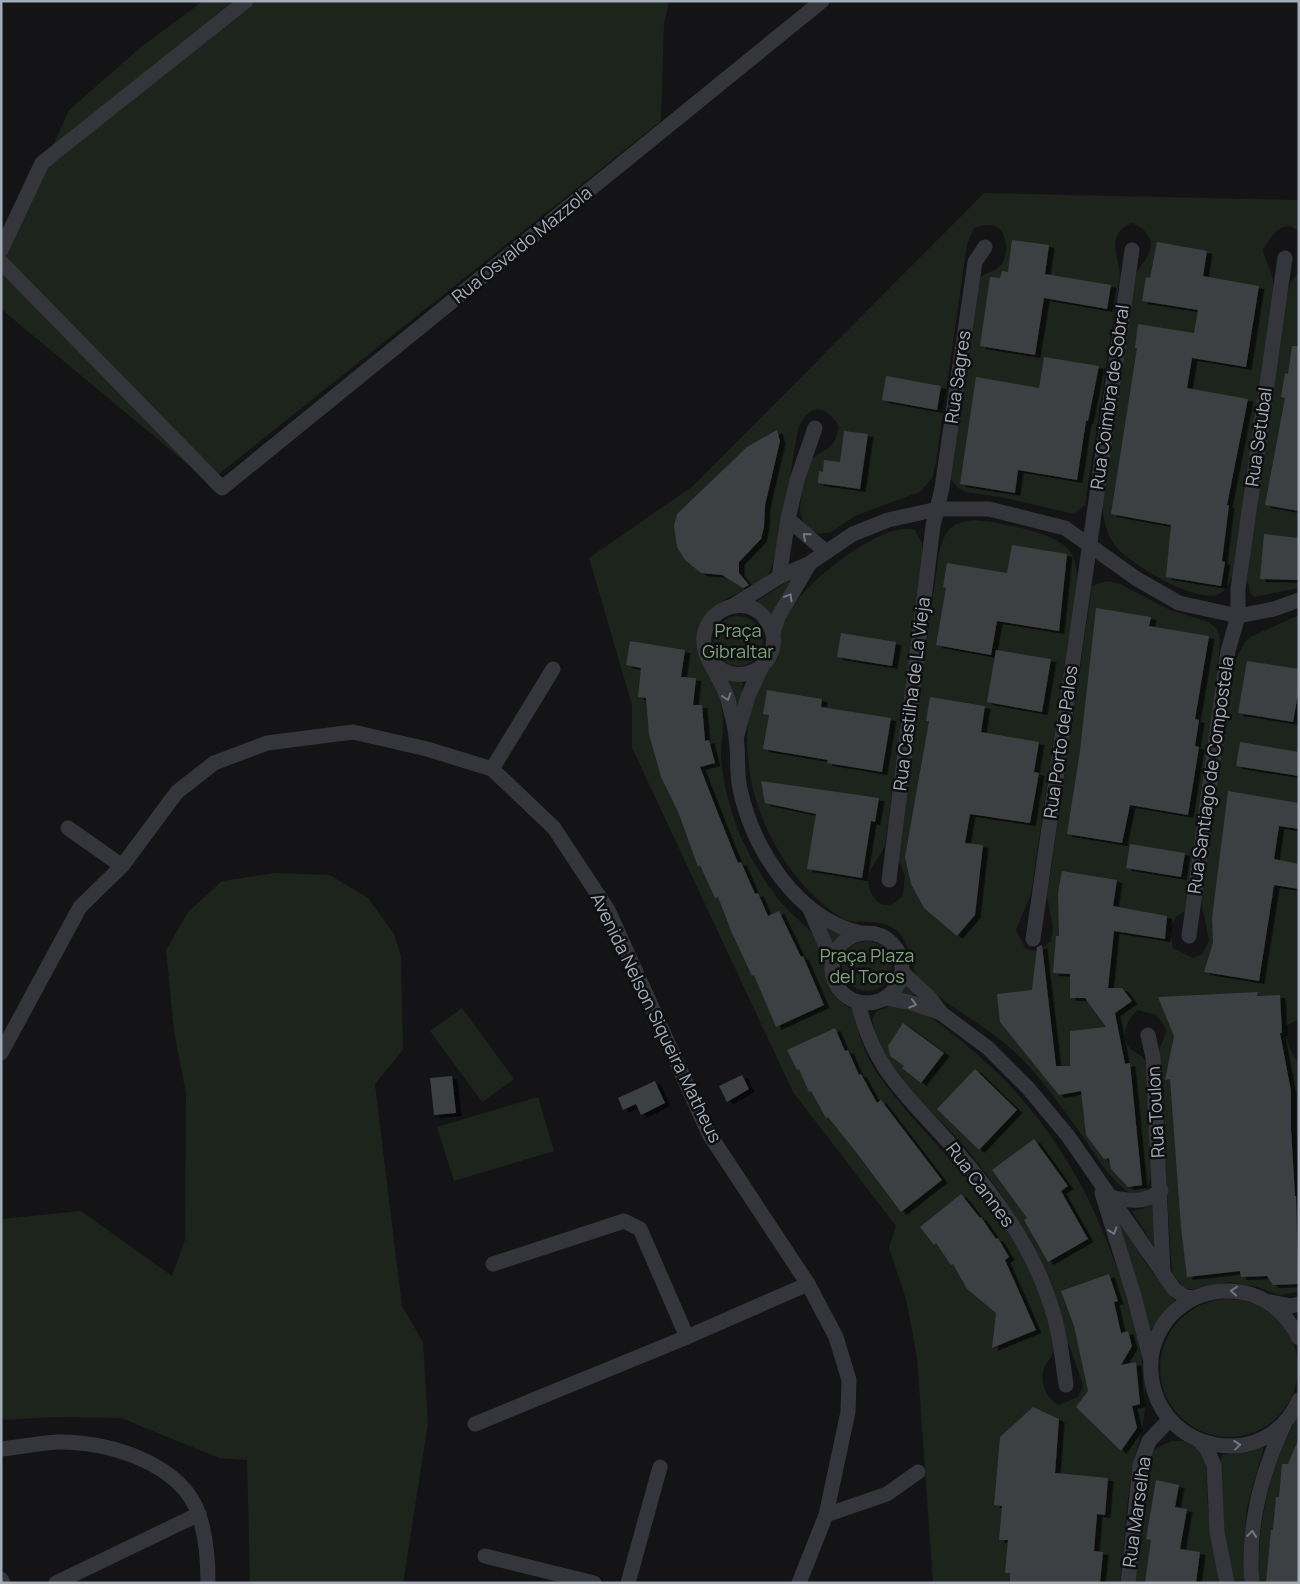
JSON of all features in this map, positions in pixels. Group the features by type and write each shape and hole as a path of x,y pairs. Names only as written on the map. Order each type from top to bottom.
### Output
{"street":[{"path":"1,250 42,164 246,1"},
{"name":"Rua Osvaldo Mazzola","path":"1,262 222,488 822,1"},
{"name":"Rua Sagres","path":"938,509 975,262 985,247"},
{"name":"Rua Coimbra de Sobral","path":"1088,544 1132,250"},
{"name":"Rua Setubal","path":"1238,616 1238,589 1285,258"},
{"path":"779,577 788,519 797,480 815,428"},
{"path":"809,907 832,960 832,969 837,986 842,993 858,1002 872,1003 885,998 896,987 902,972 899,954 894,946 879,935 845,929 809,907 795,895 769,859 746,813 737,769 736,737 727,697 705,650 704,638 707,626 718,612 734,605 779,577 810,563 853,534 888,520 938,509 989,509 1065,528 1137,579 1179,603 1238,616 1274,609 1299,600"},
{"name":"Rua Castilha de La Vieja","path":"889,880 934,526 938,509"},
{"path":"788,519 825,552"},
{"name":"Rua Porto de Palos","path":"1033,939 1088,544"},
{"path":"736,737 748,696 762,666 772,651 773,633 778,617 810,563"},
{"path":"734,605 754,609 763,615 773,633"},
{"name":"Rua Santiago de Compostela","path":"1189,936 1228,651 1238,616"},
{"path":"710,660 717,668 735,675 754,672 762,666"},
{"path":"492,769 553,669"},
{"name":"Avenida Nelson Siqueira Matheus","path":"1,1053 80,907 122,866 177,792 214,763 267,743 353,732 427,749 492,769 554,828 608,910 709,1134 808,1284 836,1337 849,1380 848,1412 826,1516 799,1583"},
{"path":"68,828 122,866"},
{"path":"832,960 843,942 861,933"},
{"path":"902,972 930,998 941,1013 988,1048 1036,1097 1068,1136 1100,1185 1140,1237 1174,1289 1184,1297 1194,1298"},
{"path":"885,998 909,1002 941,1013"},
{"name":"Rua Cannes","path":"858,1002 863,1024 883,1067 904,1096 956,1151 990,1194 1022,1242 1049,1298 1060,1341 1066,1385"},
{"name":"Rua Toulon","path":"1148,1035 1153,1057 1164,1275"},
{"path":"1100,1185 1151,1359 1152,1383 1156,1397 1169,1420 1180,1430 1200,1441 1208,1448 1214,1465 1217,1532 1227,1583"},
{"path":"1110,1197 1129,1202 1142,1200 1161,1190"},
{"path":"493,1264 624,1221 640,1229 687,1337"},
{"path":"476,1424 687,1337 808,1284"},
{"path":"1151,1359 1155,1340 1164,1323 1177,1309 1194,1298 1215,1292 1238,1291 1266,1301 1291,1306 1299,1304"},
{"path":"1266,1301 1283,1314 1299,1338"},
{"path":"1252,1583 1251,1546 1257,1504 1269,1460 1288,1418 1299,1400"},
{"path":"1200,1441 1224,1446 1248,1444 1276,1430 1288,1418"},
{"name":"Rua Marselha","path":"1128,1583 1140,1465 1149,1442 1169,1420"},
{"path":"1,1449 59,1442 115,1448 156,1465 183,1489 199,1514 208,1558 208,1583"},
{"path":"628,1583 660,1467"},
{"path":"826,1516 887,1494 918,1472"},
{"path":"56,1583 199,1514"},
{"path":"485,1556 594,1583"},
{"path":"1,1579 3,1583"}],"green space":[{"path":"203,1 669,1 664,24 661,121 209,482 1,309 1,263 69,110 141,47"},
{"path":"984,193 1299,200 1299,233 1294,228 1283,227 1273,235 1263,250 1273,279 1274,289 1236,562 1227,587 1221,593 1211,596 1198,594 1167,582 1126,556 1118,549 1108,534 1102,503 1133,277 1148,255 1151,242 1143,229 1133,223 1124,228 1116,239 1115,245 1120,276 1085,505 1074,514 1005,498 966,492 958,488 951,479 980,278 1000,266 1006,252 1005,240 1001,230 988,225 974,228 967,244 936,462 932,478 920,492 857,515 831,532 816,534 806,529 800,511 806,470 810,461 831,445 839,427 829,414 823,411 812,411 807,414 798,429 777,555 767,577 721,602 700,623 719,695 723,719 721,754 723,774 730,805 740,835 775,895 812,933 819,943 825,960 829,989 833,995 852,1009 865,1050 877,1073 912,1117 986,1201 1017,1247 1036,1282 1046,1307 1052,1333 1053,1349 1042,1377 1047,1394 1059,1405 1078,1397 1083,1386 1068,1343 1057,1301 1047,1276 1029,1238 995,1185 955,1136 898,1076 887,1059 878,1040 872,1019 877,1011 899,1005 907,1005 914,1008 923,1012 978,1055 1032,1111 1055,1141 1093,1208 1121,1280 1138,1340 1145,1385 1142,1431 1132,1470 1120,1583 933,1583 917,1357 906,1299 889,1248 896,1226 793,1092 632,748 632,705 589,558 693,486"},
{"path":"1299,272 1299,588 1254,597 1250,592 1247,580 1284,309 1290,283"},
{"path":"974,520 1012,526 1042,534 1055,540 1065,546 1072,554 1076,571 1077,581 1031,894 1016,930 1025,948 1032,951 1039,950 1051,941 1053,928 1047,896 1092,586 1107,581 1120,584 1170,610 1209,622 1217,629 1220,639 1217,683 1185,911 1177,916 1170,928 1173,948 1193,958 1202,954 1209,941 1201,900 1233,664 1245,642 1250,637 1299,615 1299,1019 1286,1026 1286,1037 1293,1055 1299,1064 1299,1292 1279,1295 1257,1287 1229,1282 1195,1290 1184,1288 1172,1273 1159,1062 1160,1048 1166,1032 1164,1025 1156,1015 1138,1010 1128,1022 1125,1032 1126,1042 1129,1047 1145,1060 1154,1169 1146,1192 1135,1196 1112,1178 1053,1096 1020,1057 997,1037 947,1003 924,984 915,972 906,944 897,931 890,926 876,922 854,922 847,920 840,917 817,899 797,877 780,853 766,826 755,798 749,769 747,739 751,706 768,670 778,657 782,624 785,618 793,605 812,584 846,556 875,538 890,532 903,529 915,530 922,543 922,563 885,846 869,874 868,880 871,892 882,904 894,903 903,895 905,876 897,856 897,846 939,553 946,533 950,529 959,523"},
{"path":"796,576 770,615 757,601"},
{"name":"Praça Gibraltar","path":"733,616 743,616 756,623 763,636 763,646 756,659 743,666 733,666 724,662 717,655 713,646 713,636 717,627 724,620"},
{"path":"729,679 743,683 737,710"},
{"path":"275,873 330,875 368,898 394,934 401,956 403,1050 375,1084 402,1306 423,1342 428,1424 403,1583 250,1583 247,1460 219,1458 121,1418 53,1417 1,1420 1,1219 81,1211 172,1276 185,1240 186,1094 174,1031 166,950 188,912 222,881"},
{"path":"817,916 845,933 833,945"},
{"name":"Praça Plaza del Toros","path":"867,941 876,943 887,952 892,966 890,975 881,986 867,991 858,989 847,980 842,966 844,957 853,946"},
{"path":"904,979 920,995 895,994"},
{"path":"462,1008 514,1079 482,1102 430,1031"},
{"path":"538,1097 554,1151 454,1181 437,1127"},
{"path":"1155,1200 1154,1246 1132,1211 1144,1208"},
{"path":"1116,1215 1147,1265 1175,1301 1150,1331 1142,1298"},
{"path":"1229,1299 1243,1300 1255,1304 1267,1310 1278,1319 1287,1330 1293,1342 1297,1354 1297,1382 1293,1394 1287,1406 1278,1417 1267,1426 1255,1432 1243,1436 1229,1437 1215,1436 1203,1432 1191,1426 1180,1417 1171,1406 1165,1394 1161,1382 1160,1368 1161,1354 1165,1342 1171,1330 1180,1319 1191,1310 1203,1304 1215,1300"},
{"path":"1299,1414 1299,1583 1259,1583 1260,1538 1267,1496 1280,1454"},
{"path":"1172,1441 1183,1441 1199,1449 1206,1463 1208,1509 1219,1583 1134,1583 1141,1498 1146,1466 1154,1451"},
{"path":"1264,1447 1247,1507 1244,1542 1244,1583 1234,1583 1227,1552 1223,1520 1220,1489 1221,1457 1223,1454 1246,1453"}],"building":[{"path":"1012,240 1049,245 1045,274 1111,285 1107,309 1044,298 1035,355 980,346 990,277 1000,278 1002,271 1008,272"},
{"path":"1157,242 1207,251 1203,276 1259,286 1246,367 1192,358 1187,388 1248,399 1227,505 1229,505 1222,561 1225,562 1221,586 1166,577 1171,525 1111,514 1137,348 1135,348 1138,324 1194,333 1198,310 1142,301 1146,277 1150,278"},
{"path":"1292,346 1299,346 1299,511 1265,505 1285,398 1281,397 1285,373 1288,374"},
{"path":"1044,357 1099,366 1088,421 1086,421 1077,480 1018,470 1015,493 960,484 976,377 1039,388"},
{"path":"886,376 941,386 937,410 882,400"},
{"path":"777,430 780,441 765,505 764,527 761,539 739,562 739,573 749,585 743,588 722,575 701,573 685,560 677,547 674,526 677,514 747,447"},
{"path":"844,431 868,434 860,489 818,483 819,471 823,472 824,460 840,462"},
{"path":"1264,534 1299,538 1299,580 1260,579"},
{"path":"1012,545 1067,554 1059,631 997,621 991,655 936,645 946,588 943,587 947,563 1007,573"},
{"path":"1096,608 1151,617 1149,626 1209,636 1195,719 1199,720 1195,746 1199,747 1188,815 1130,805 1122,843 1067,834 1080,751"},
{"path":"841,633 896,642 892,666 837,657"},
{"path":"630,641 685,650 681,677 696,678 693,705 702,705 705,741 709,740 715,763 700,767 721,821 738,863 741,862 755,894 758,893 768,916 779,911 801,957 803,956 824,1005 776,1027 754,975 752,976 732,933 718,897 715,898 700,865 698,867 679,814 661,777 649,734 646,698 638,697 641,668 626,665"},
{"path":"996,650 1051,659 1042,712 987,702"},
{"path":"1247,661 1299,669 1299,688 1293,722 1238,713"},
{"path":"767,690 822,699 821,707 891,718 882,772 827,763 828,760 763,749 769,715 763,714"},
{"path":"930,697 985,706 981,732 1039,742 1034,772 1039,773 1030,823 970,814 965,843 983,845 975,915 957,936 924,908 911,884 905,857 929,721 926,721"},
{"path":"1240,742 1299,752 1299,776 1236,766"},
{"path":"761,781 879,798 875,822 871,821 862,878 807,869 816,814 765,803"},
{"path":"1228,791 1299,803 1299,829 1279,826 1274,859 1299,864 1299,889 1274,885 1259,981 1204,972 1213,943 1212,918"},
{"path":"1130,844 1185,853 1181,877 1126,868"},
{"path":"1062,871 1117,880 1113,906 1167,916 1165,939 1114,931 1108,988 1122,988 1132,1001 1115,1013 1125,1064 1130,1063 1142,1185 1128,1187 1111,1169 1109,1158 1104,1159 1086,1135 1081,1091 1059,1095 1000,1022 997,994 1032,990 1037,947 1042,945 1056,1066 1070,1066 1070,1031 1106,1027 1085,998 1070,998 1070,974 1053,973 1056,936 1059,936 1058,893"},
{"path":"1258,992 1257,996 1280,995 1282,1033 1280,1033 1291,1091 1298,1284 1273,1285 1267,1276 1241,1277 1240,1271 1187,1277 1181,1227 1170,1079 1165,1080 1174,1036 1158,997"},
{"path":"903,1023 944,1053 921,1083 902,1068 904,1066 890,1056 888,1046"},
{"path":"835,1028 845,1051 848,1050 859,1075 861,1074 877,1103 881,1100 942,1180 901,1212 856,1152 828,1117 826,1118 811,1091 809,1092 799,1069 797,1070 787,1050"},
{"path":"975,1069 1017,1110 979,1150 937,1109"},
{"path":"742,1075 749,1089 727,1102 719,1086"},
{"path":"452,1076 456,1113 434,1115 430,1078"},
{"path":"655,1081 665,1103 641,1115 636,1104 623,1110 618,1098"},
{"path":"1034,1139 1068,1186 1061,1191 1088,1239 1048,1262 1024,1220 1027,1218 992,1170"},
{"path":"961,1194 981,1217 996,1239 998,1238 1009,1257 1005,1260 1036,1330 992,1348 996,1313 967,1289 953,1264 951,1265 936,1243 934,1245 920,1227"},
{"path":"1109,1274 1118,1301 1114,1302 1121,1333 1128,1331 1132,1346 1121,1365 1136,1362 1140,1404 1132,1406 1137,1428 1121,1451 1076,1407 1088,1391 1074,1326 1061,1291"},
{"path":"1033,1407 1059,1419 1055,1473 1108,1478 1105,1515 1097,1514 1094,1551 1103,1552 1100,1583 1010,1583 1010,1573 1005,1573 1008,1540 999,1540 1002,1506 994,1505 1000,1437"},
{"path":"1299,1438 1299,1583 1266,1583 1271,1530 1273,1530 1276,1497 1279,1497 1282,1464 1288,1464"},
{"path":"1156,1480 1179,1485 1175,1507 1187,1509 1180,1549 1200,1552 1196,1583 1145,1583 1151,1540 1146,1539"}]}
